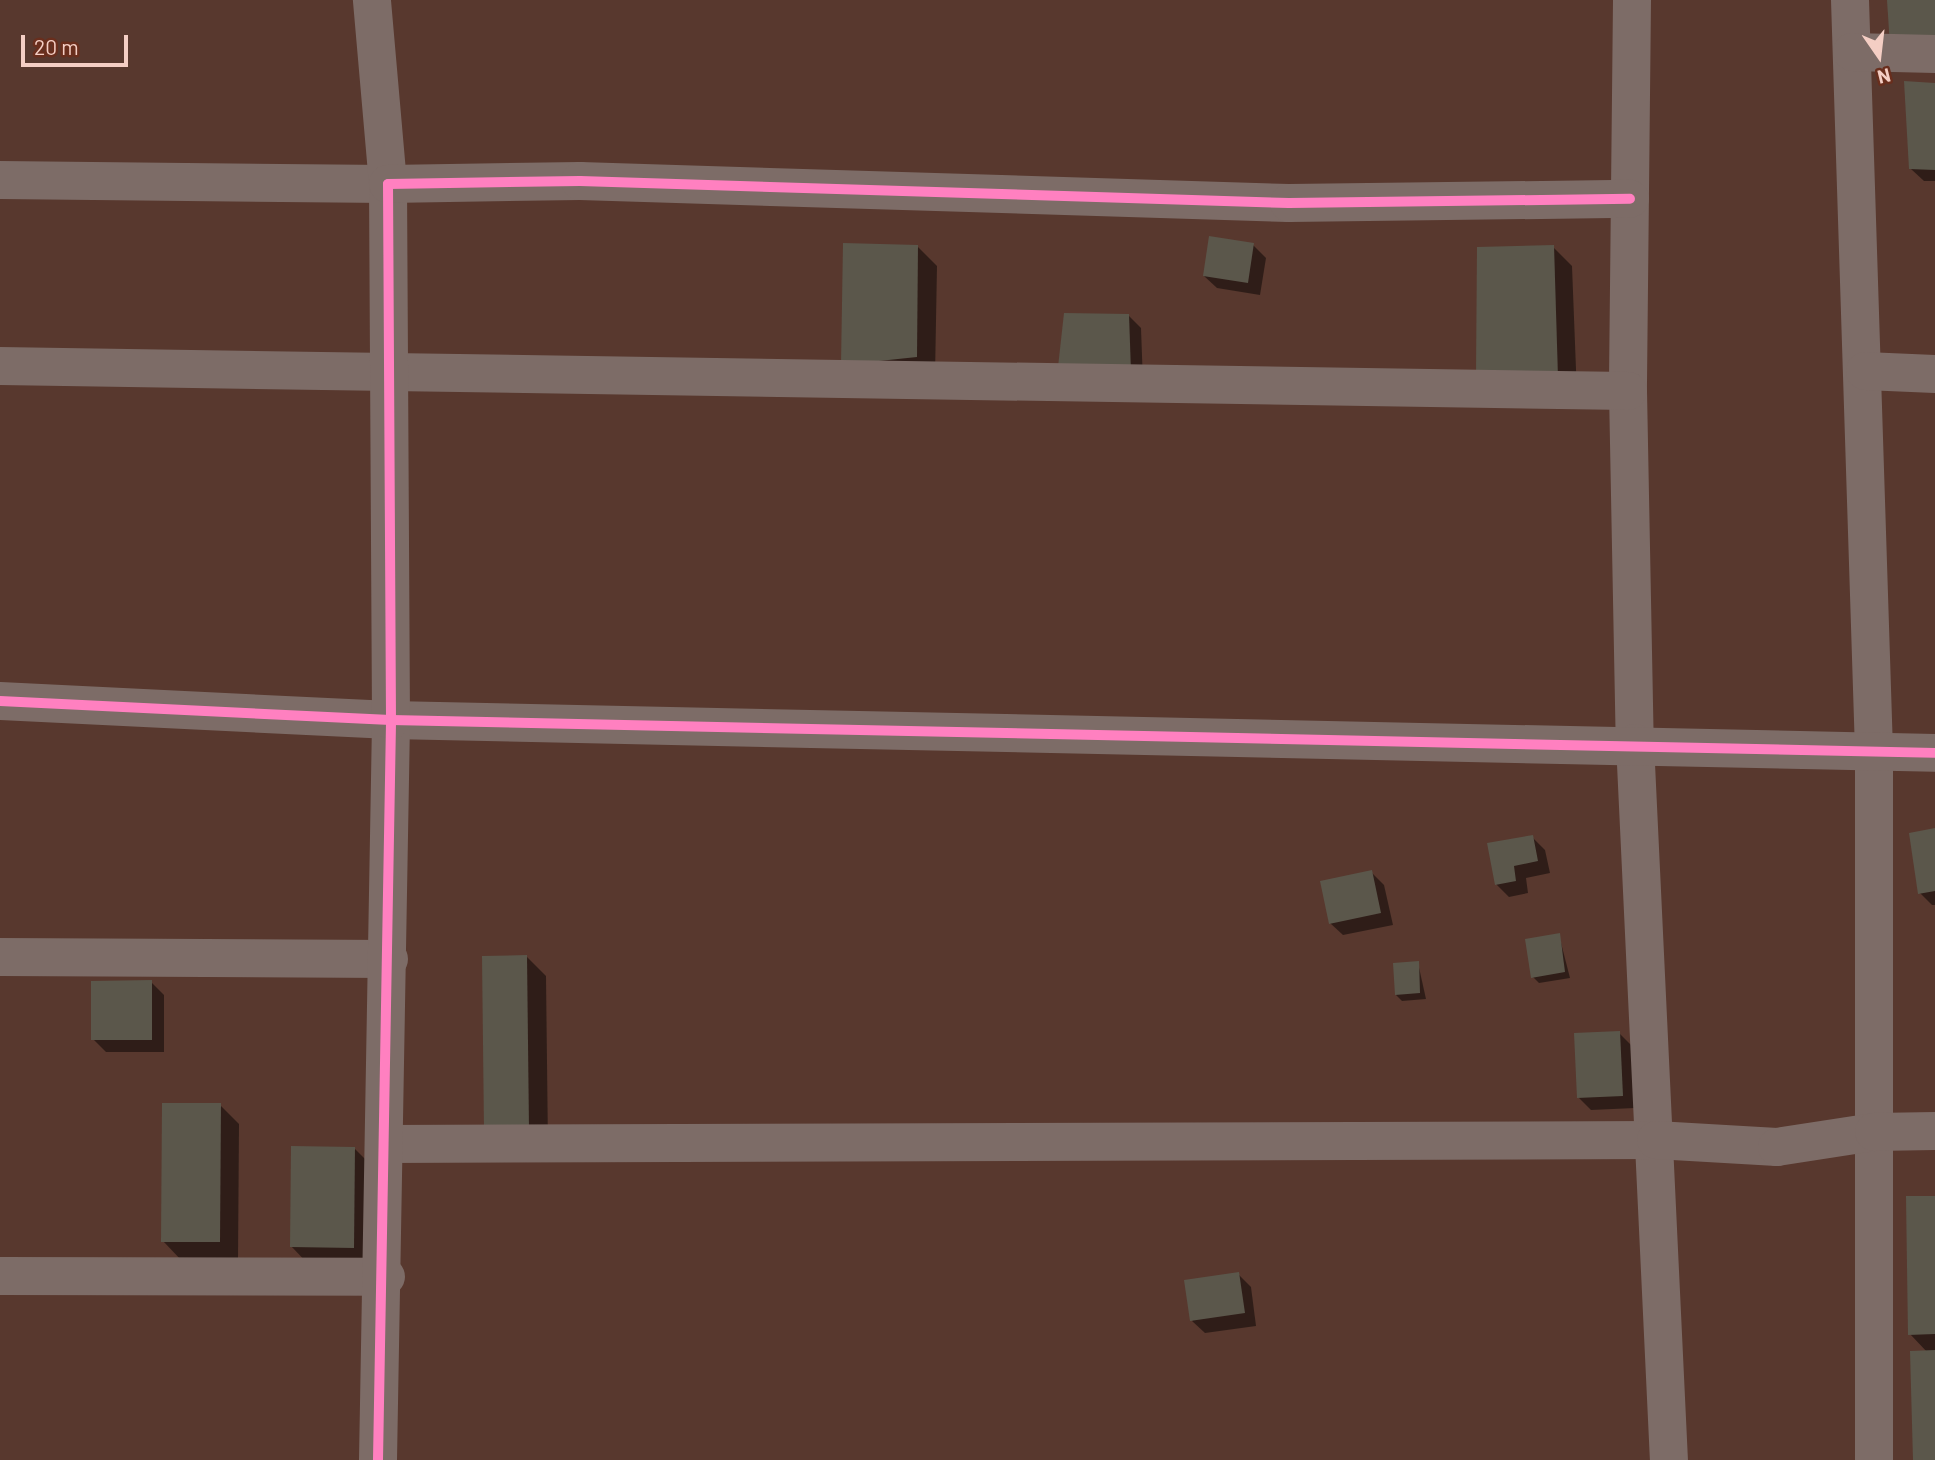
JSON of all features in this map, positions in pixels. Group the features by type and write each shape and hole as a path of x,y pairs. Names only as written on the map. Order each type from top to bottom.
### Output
{"street":[{"path":"372,0 388,184 384,373 391,720 386,1277 379,1460"},
{"path":"1632,0 1628,391 1635,743 1656,1140 1669,1460"},
{"path":"1850,0 1865,371 1874,751 1874,1460"},
{"path":"1852,52 1935,54"},
{"path":"0,180 388,184 580,181 1289,202 1630,199"},
{"path":"0,366 1628,391"},
{"path":"1865,371 1935,374"},
{"path":"0,701 391,720 1635,743 1935,753"},
{"path":"0,957 389,959"},
{"path":"387,1144 1656,1140 1777,1147 1874,1132 1935,1131"},
{"path":"0,1276 386,1277"}],"building":[{"path":"1887,0 1935,0 1935,47 1890,46"},
{"path":"1904,81 1935,83 1935,170 1909,169"},
{"path":"1209,236 1254,243 1248,283 1203,276"},
{"path":"843,243 918,245 917,357 841,365"},
{"path":"1554,245 1558,377 1476,375 1477,247"},
{"path":"1064,313 1129,314 1131,372 1058,367"},
{"path":"1935,828 1935,891 1918,894 1909,833"},
{"path":"1533,835 1538,861 1514,866 1516,881 1495,885 1487,843"},
{"path":"1372,870 1381,913 1329,924 1320,881"},
{"path":"1560,933 1565,972 1531,978 1525,939"},
{"path":"527,955 529,1129 484,1130 482,956"},
{"path":"1419,961 1420,993 1395,995 1393,963"},
{"path":"152,980 152,1040 91,1040 91,981"},
{"path":"1620,1031 1623,1096 1577,1098 1574,1033"},
{"path":"162,1103 221,1103 220,1242 161,1242"},
{"path":"291,1146 355,1147 354,1248 290,1247"},
{"path":"1906,1196 1935,1196 1935,1334 1908,1335"},
{"path":"1239,1272 1245,1313 1190,1321 1184,1280"},
{"path":"1935,1350 1935,1460 1913,1460 1910,1351"}],"cycle path":[{"path":"378,1460 391,720 388,184 580,181 1289,203 1630,199"},
{"path":"0,701 391,720 1935,753"}]}
